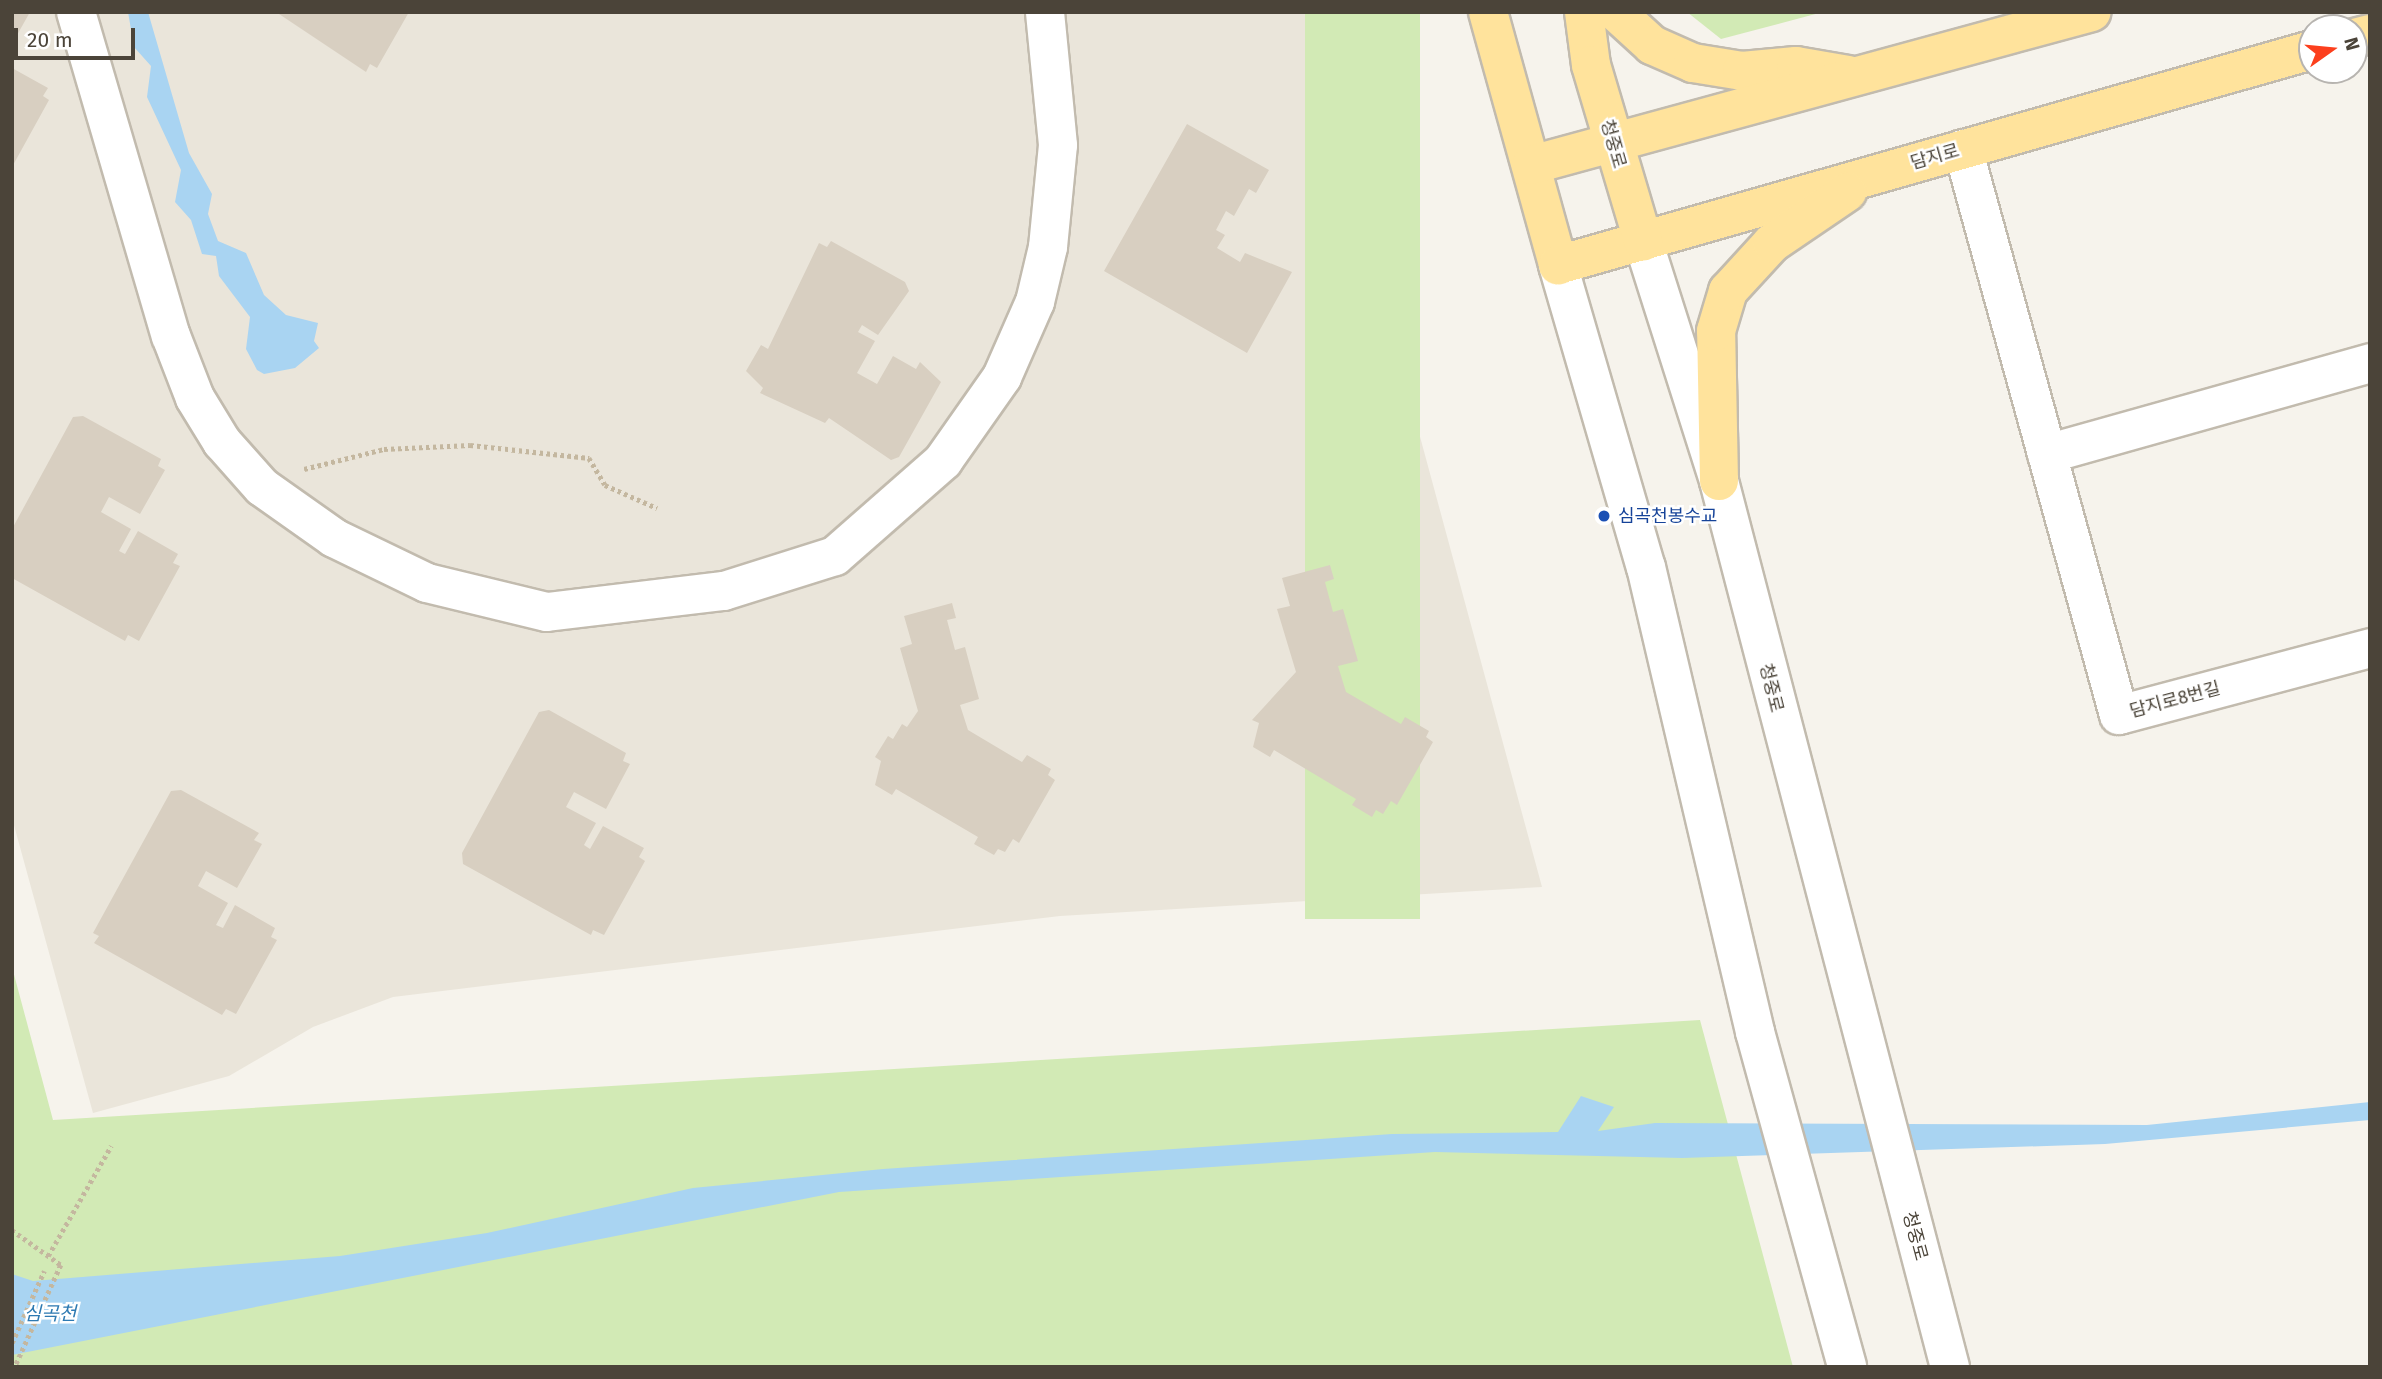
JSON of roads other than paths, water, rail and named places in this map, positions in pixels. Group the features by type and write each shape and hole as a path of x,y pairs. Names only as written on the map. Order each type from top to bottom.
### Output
{"main road":[{"path":"1488,12 1558,265"},
{"name":"청중로","path":"1584,12 1612,141 1643,241"},
{"path":"1616,12 1652,45 1693,63 1742,71 1797,66 1860,77"},
{"path":"1531,164 2092,12"},
{"name":"담지로","path":"1558,265 2298,54"},
{"path":"1719,481 1715,358 1728,292 1772,243 1875,174"}],"street":[{"path":"76,12 195,398 262,487 334,538 427,583 547,612 724,592 835,556 943,461 1002,377 1035,302 1058,145 1045,12"},
{"name":"담지로8번길","path":"1963,149 2119,715 2370,648"},
{"name":"청중로","path":"1643,241 1719,481 1855,1016 1950,1367"},
{"path":"1558,265 1646,567 1755,1032 1847,1367"},
{"path":"2047,454 2370,363"}],"water":[{"path":"128,12 148,12 189,153 212,194 208,214 218,241 246,253 264,295 286,315 318,323 314,341 319,348 295,368 264,374 257,370 246,349 250,317 219,276 216,256 202,254 191,220 175,202 181,170 147,97 151,66 134,47"},
{"name":"심곡천","path":"1581,1096 1614,1107 1598,1131 1655,1123 2147,1125 2370,1102 2370,1120 2105,1144 1682,1158 1435,1152 839,1192 12,1355 12,1274 33,1281 340,1256 487,1233 693,1188 883,1169 1392,1134 1558,1132"}],"place":[{"name":"심곡천봉수교","path":"1604,516"}]}
